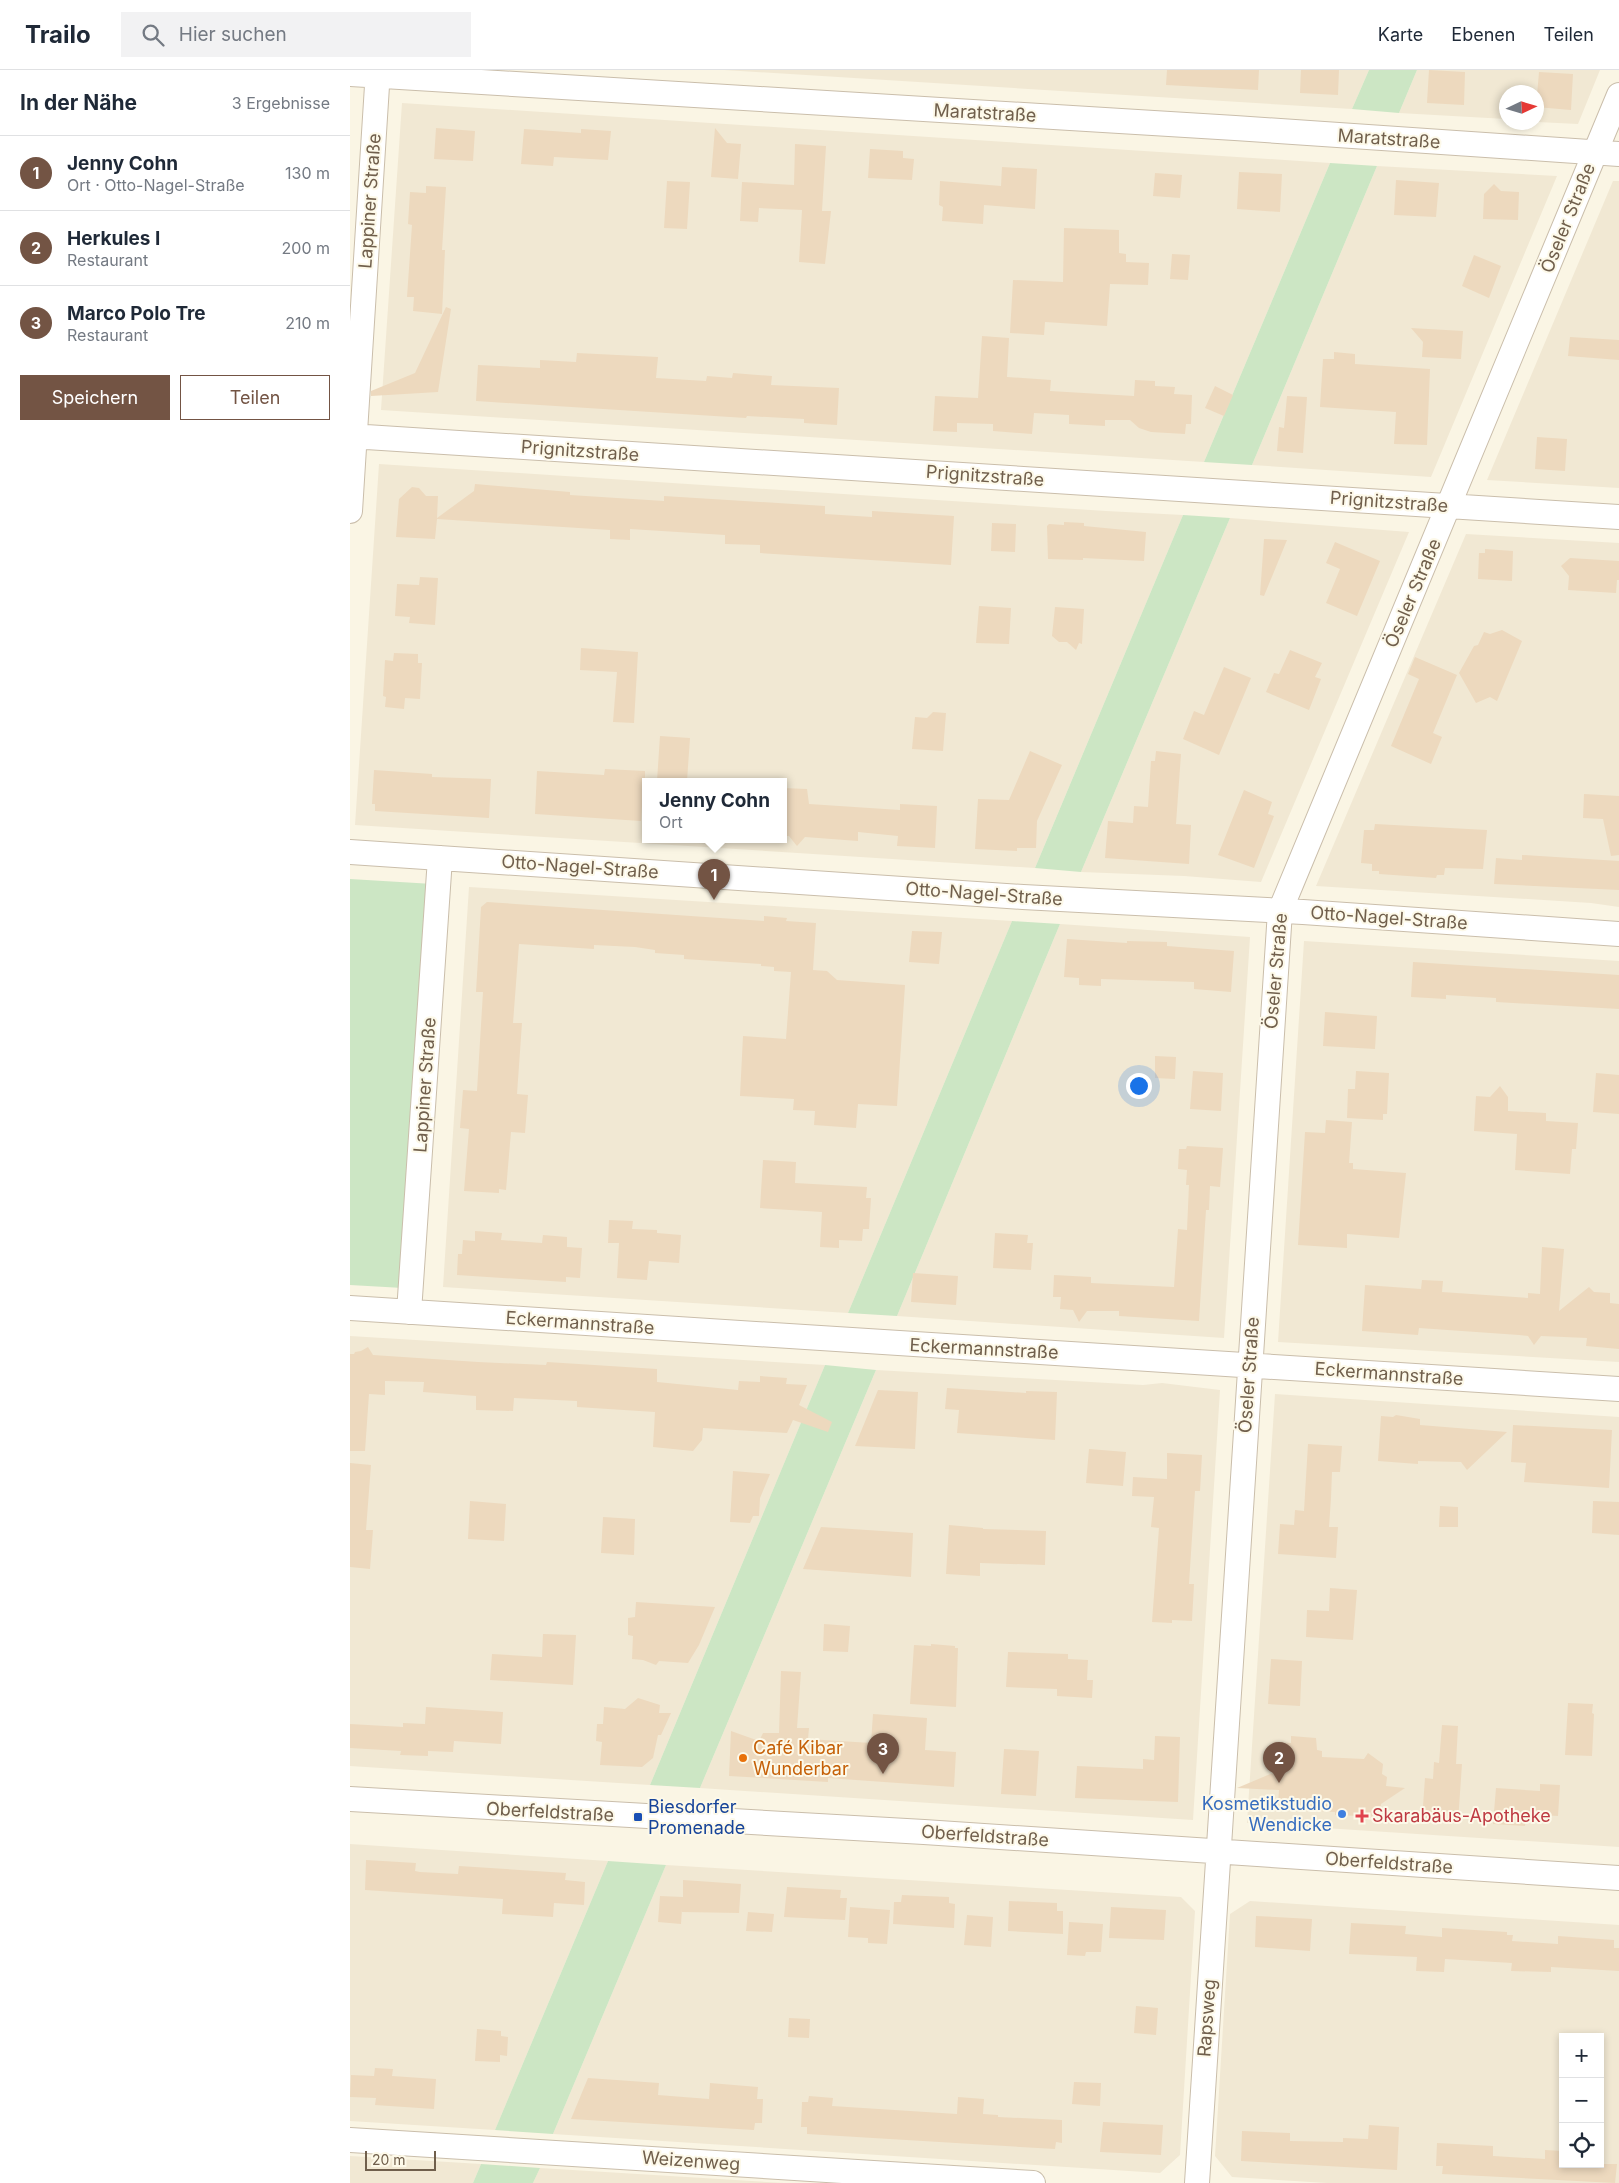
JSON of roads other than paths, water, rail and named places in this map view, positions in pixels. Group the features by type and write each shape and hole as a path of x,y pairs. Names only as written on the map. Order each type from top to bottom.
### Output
{"street":[{"name":"Maratstraße","path":"350,74 378,73 1619,154"},
{"name":"Lappiner Straße","path":"350,511 352,437 378,73"},
{"name":"Öseler Straße","path":"1217,1852 1280,911 1619,95"},
{"name":"Prignitzstraße","path":"352,437 1619,517"},
{"name":"Otto-Nagel-Straße","path":"350,852 1023,897 1280,911 1619,934"},
{"name":"Lappiner Straße","path":"409,1312 440,858"},
{"name":"Eckermannstraße","path":"350,1308 1619,1389"},
{"name":"Oberfeldstraße","path":"350,1799 924,1832 1619,1878"},
{"name":"Rapsweg","path":"1197,2183 1217,1852"},
{"name":"Weizenweg","path":"350,2140 1033,2183"}],"place":[{"name":"Jenny Cohn","path":"714,900"},
{"name":"Café Kibar Wunderbar","path":"743,1758"},
{"name":"Marco Polo Tre","path":"883,1774"},
{"name":"Herkules I","path":"1279,1783"},
{"name":"Kosmetikstudio Wendicke","path":"1342,1814"},
{"name":"Skarabäus-Apotheke","path":"1362,1816"},
{"name":"Biesdorfer Promenade","path":"638,1817"}]}
